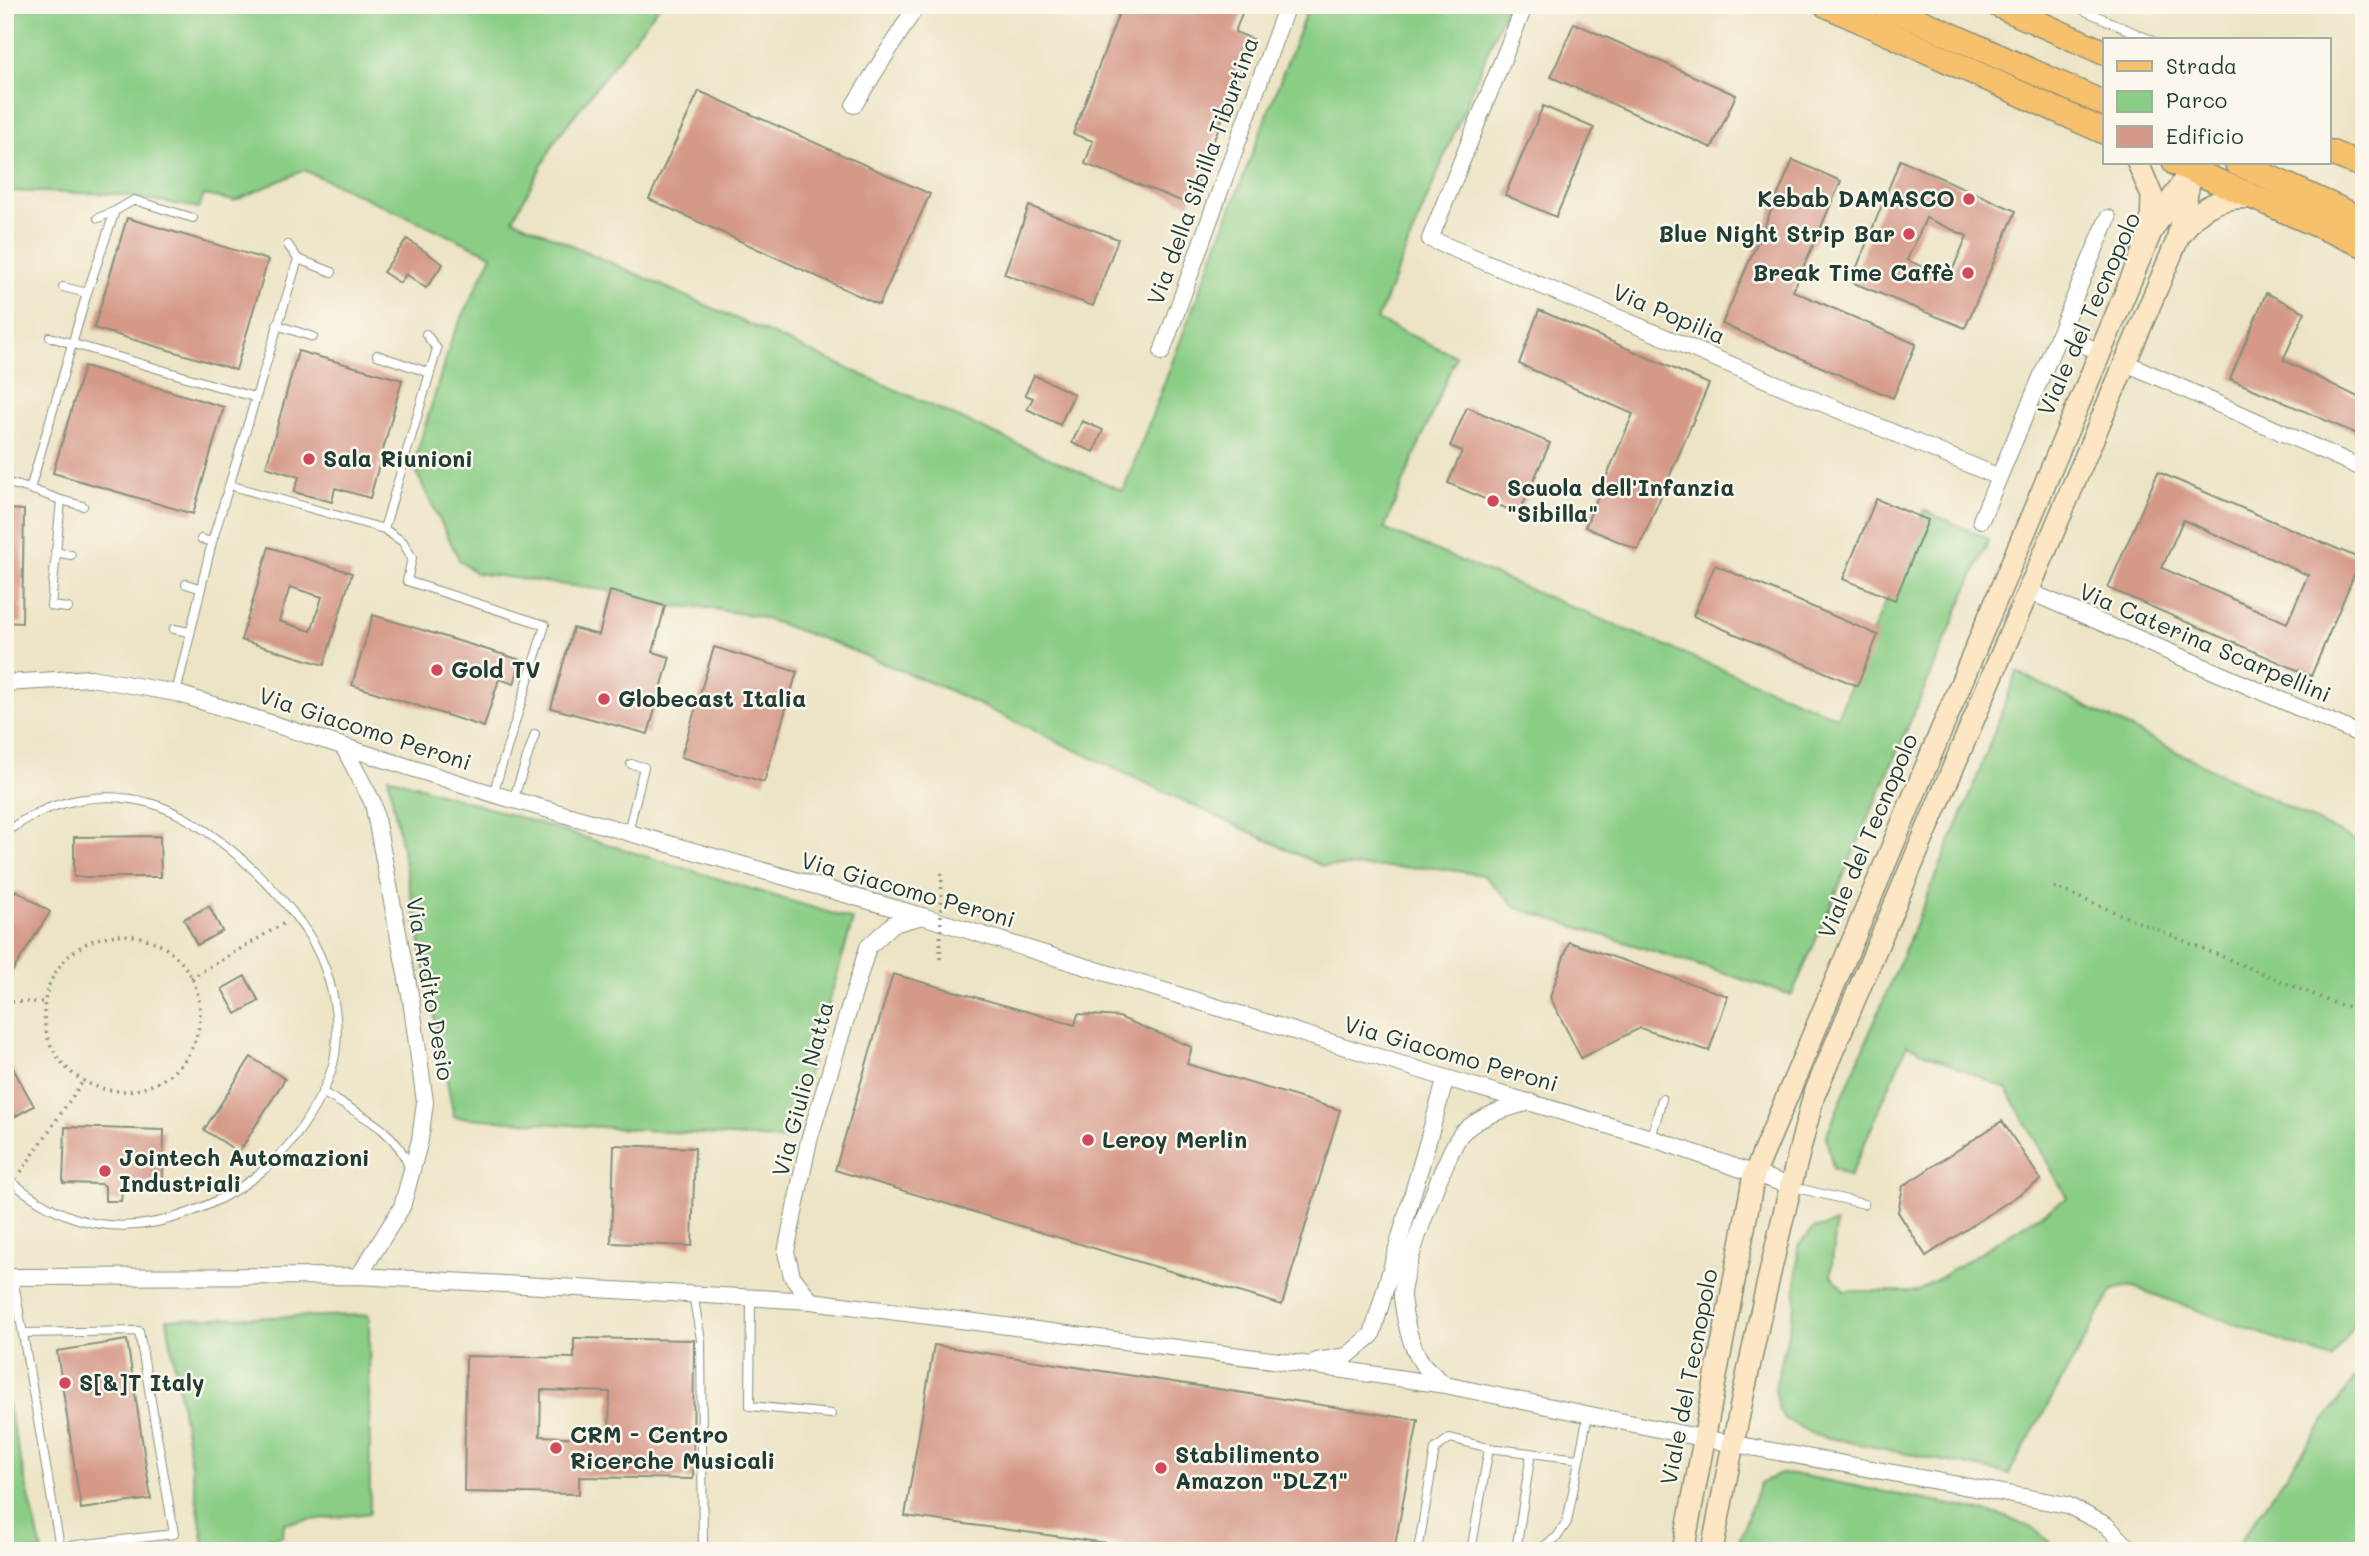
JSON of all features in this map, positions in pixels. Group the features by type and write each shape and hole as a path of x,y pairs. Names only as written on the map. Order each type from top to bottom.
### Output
{"main road":[{"path":"1826,5 2103,131"},
{"path":"1884,5 2103,103"},
{"path":"1998,5 2103,51"},
{"path":"2330,152 2364,166"},
{"path":"2138,164 2152,195 2151,232"},
{"path":"2238,164 2364,219"},
{"path":"2177,241 2188,165 2257,199 2364,245"},
{"name":"Viale del Tecnopolo","path":"1683,1551 1702,1438 1754,1175 2151,232 2188,165"},
{"path":"1712,1551 1732,1444 1790,1186 1814,1095 2177,241 2192,218 2204,209 2229,199 2257,199"}],"street":[{"path":"854,105 917,5"},
{"name":"Via della Sibilla Tiburtina","path":"1162,352 1287,5"},
{"name":"Via Popilia","path":"1520,8 1430,239 1999,477"},
{"path":"1981,520 2108,218"},
{"path":"2059,334 2100,352"},
{"path":"2126,363 2364,469"},
{"name":"Via Caterina Scarpellini","path":"2028,591 2364,736"},
{"name":"Via Giacomo Peroni","path":"5,683 91,678 176,694 513,800 922,916 1446,1079 1532,1101 1790,1186"},
{"name":"Via Ardito Desio","path":"343,746 373,803 423,1071 425,1102 412,1175 402,1207 359,1276"},
{"name":"Via Giulio Natta","path":"811,1301 792,1276 786,1252 809,1140 869,947 893,925 922,916"},
{"path":"1303,1364 1346,1356 1372,1335 1446,1079"},
{"path":"1445,1385 1422,1363 1409,1332 1401,1294 1427,1210 1451,1149 1461,1134 1478,1120 1532,1101"},
{"path":"9,1277 359,1276 811,1301 1303,1364 1445,1385 1732,1444 2067,1506 2106,1525 2132,1551"}],"lane":[{"path":"2072,5 2146,38"},
{"path":"98,218 134,201 193,218"},
{"path":"30,489 87,293 115,211"},
{"path":"288,245 298,259 332,272"},
{"path":"176,694 199,588 254,397 298,259"},
{"path":"63,287 87,293"},
{"path":"277,325 313,337"},
{"path":"384,529 437,349 426,334"},
{"path":"50,337 254,397"},
{"path":"377,355 429,373"},
{"path":"5,482 83,506"},
{"path":"229,485 384,529 403,542 412,558 407,581 545,625 494,794"},
{"path":"61,500 51,606 68,608"},
{"path":"201,540 212,542"},
{"path":"55,552 71,555"},
{"path":"186,584 199,588"},
{"path":"174,629 189,632"},
{"path":"513,800 535,734"},
{"path":"628,832 644,767 631,764"},
{"path":"5,832 31,816 70,801 104,797 150,803 172,811 215,838 255,874 295,917 313,943 334,1004 335,1055 322,1092 293,1140 273,1163 224,1198 174,1219 131,1228 82,1222 37,1201 5,1177"},
{"path":"322,1092 394,1137 404,1151 412,1175"},
{"path":"1651,1138 1662,1098"},
{"path":"1790,1186 1864,1205"},
{"path":"9,1277 23,1333 60,1548 174,1534 139,1331 23,1333"},
{"path":"693,1294 701,1340 703,1551"},
{"path":"751,1297 750,1406 831,1414"},
{"path":"1537,1551 1563,1531 1588,1415"},
{"path":"1418,1551 1434,1449 1450,1438 1489,1448 1579,1459"},
{"path":"1471,1551 1489,1448"},
{"path":"1516,1551 1531,1453"}],"path":[{"path":"940,959 943,870"},
{"path":"2054,887 2334,1003 2354,1007 2364,1004"},
{"path":"191,978 295,917"},
{"path":"109,936 134,936 157,944 177,958 191,978 198,999 200,1021 194,1043 175,1070 147,1087 125,1091 103,1089 83,1081 64,1066 51,1047 44,1025 44,1002 52,978 66,958 86,944 109,936"},
{"path":"5,1002 44,1002"},
{"path":"13,1183 83,1081"}],"green space":[{"path":"5,5 660,5 556,139 513,219 1123,491 1309,5 1507,5 1377,320 1456,356 1384,529 1837,717 1924,510 1989,539 1792,995 1517,908 1483,875 1437,868 1322,866 946,689 834,643 757,616 701,607 665,606 610,591 476,573 460,561 413,466 452,338 492,255 304,170 234,201 204,195 199,208 115,194 5,191"},
{"path":"2017,672 2364,845 2364,1308 2332,1359 2133,1287 2123,1286 2112,1291 2009,1474 1814,1435 1784,1418 1778,1409 1775,1388 1795,1305 1798,1246 1813,1229 1836,1223 1831,1274 1844,1291 1918,1291 2067,1198 2007,1089 1907,1045 1850,1177 1833,1168 1826,1136 1971,793"},
{"path":"388,777 853,920 789,1140 454,1117"},
{"path":"369,1315 370,1513 284,1523 283,1536 231,1546 229,1551 169,1551 204,1544 167,1319"},
{"path":"2364,1365 2364,1551 2233,1551"},
{"path":"5,1388 9,1411 42,1551 5,1551"},
{"path":"1780,1474 1804,1476 2001,1515 2034,1529 2056,1548 2054,1551 1735,1551 1760,1483"}],"building":[{"path":"1122,5 1245,5 1235,32 1253,39 1189,204 1085,164 1093,141 1073,134"},
{"path":"1574,23 1736,95 1712,148 1551,77"},
{"path":"699,91 930,194 879,305 649,199"},
{"path":"1543,106 1594,128 1556,217 1505,195"},
{"path":"1793,160 1841,181 1793,291 1916,344 1893,398 1722,324"},
{"path":"1900,160 2016,211 1965,328 1851,282","holes":["1926,218 1967,236 1949,278 1907,260"]},
{"path":"1029,206 1118,239 1093,306 1004,274"},
{"path":"127,218 268,260 236,370 94,328"},
{"path":"407,239 443,264 426,288 406,274 400,283 383,272"},
{"path":"2266,293 2305,312 2283,360 2364,400 2364,437 2230,379"},
{"path":"1539,310 1709,384 1638,550 1585,527 1633,414 1519,364"},
{"path":"298,351 402,380 370,498 335,488 332,502 294,492 299,477 266,467"},
{"path":"84,366 224,407 193,514 53,473"},
{"path":"1034,375 1074,394 1060,425 1027,409 1033,398 1025,395"},
{"path":"1467,407 1550,443 1519,514 1448,483 1462,451 1450,446"},
{"path":"1082,421 1103,430 1094,452 1072,443"},
{"path":"2158,472 2361,559 2311,676 2108,588","holes":["2183,520 2308,575 2287,623 2162,568"]},
{"path":"1876,499 1928,520 1895,600 1843,579"},
{"path":"5,509 24,510 22,623 5,622"},
{"path":"269,547 352,573 324,665 241,640","holes":["290,587 322,597 311,631 279,621"]},
{"path":"1715,565 1878,635 1857,686 1693,616"},
{"path":"610,591 665,606 653,652 670,657 648,734 551,708 573,628 599,635"},
{"name":"Gold TV","path":"373,615 521,660 514,684 499,679 484,727 352,685"},
{"path":"714,647 797,672 764,782 681,757"},
{"path":"160,836 161,877 74,877 74,837"},
{"path":"16,890 50,912 5,983 5,908"},
{"path":"209,906 222,931 197,945 184,919"},
{"path":"1569,942 1728,996 1709,1051 1640,1028 1581,1058 1550,997"},
{"name":"Leroy Merlin","path":"893,974 1075,1025 1078,1014 1119,1017 1192,1047 1187,1064 1340,1110 1282,1305 835,1170"},
{"path":"245,976 259,1001 236,1014 222,989"},
{"path":"5,1054 34,1106 5,1122"},
{"path":"251,1057 285,1079 239,1152 204,1130"},
{"path":"2002,1121 2041,1180 1926,1256 1898,1212 1903,1186"},
{"path":"65,1127 164,1130 163,1183 123,1182 121,1201 105,1201 105,1186 102,1184 63,1183"},
{"path":"614,1145 695,1148 692,1246 611,1243"},
{"path":"574,1338 694,1340 693,1479 579,1477 579,1494 464,1492 466,1356 574,1358","holes":["541,1390 610,1392 609,1439 540,1436"]},
{"path":"127,1340 151,1499 81,1509 57,1351"},
{"name":"Stabilimento Amazon \"DLZ1\"","path":"934,1345 1418,1420 1394,1551 1166,1551 905,1516"}],"place":[{"name":"Kebab DAMASCO","path":"1969,199"},
{"name":"Blue Night Strip Bar","path":"1909,234"},
{"name":"Break Time Caffè","path":"1968,273"},
{"name":"Sala Riunioni","path":"309,459"},
{"name":"Scuola dell'Infanzia \"Sibilla\"","path":"1493,501"},
{"name":"Gold TV","path":"437,670"},
{"name":"Globecast Italia","path":"604,699"},
{"name":"Leroy Merlin","path":"1088,1140"},
{"name":"Jointech Automazioni Industriali","path":"105,1171"},
{"name":"S[&]T Italy","path":"65,1383"},
{"name":"CRM - Centro Ricerche Musicali","path":"556,1448"},
{"name":"Stabilimento Amazon \"DLZ1\"","path":"1161,1468"}]}
